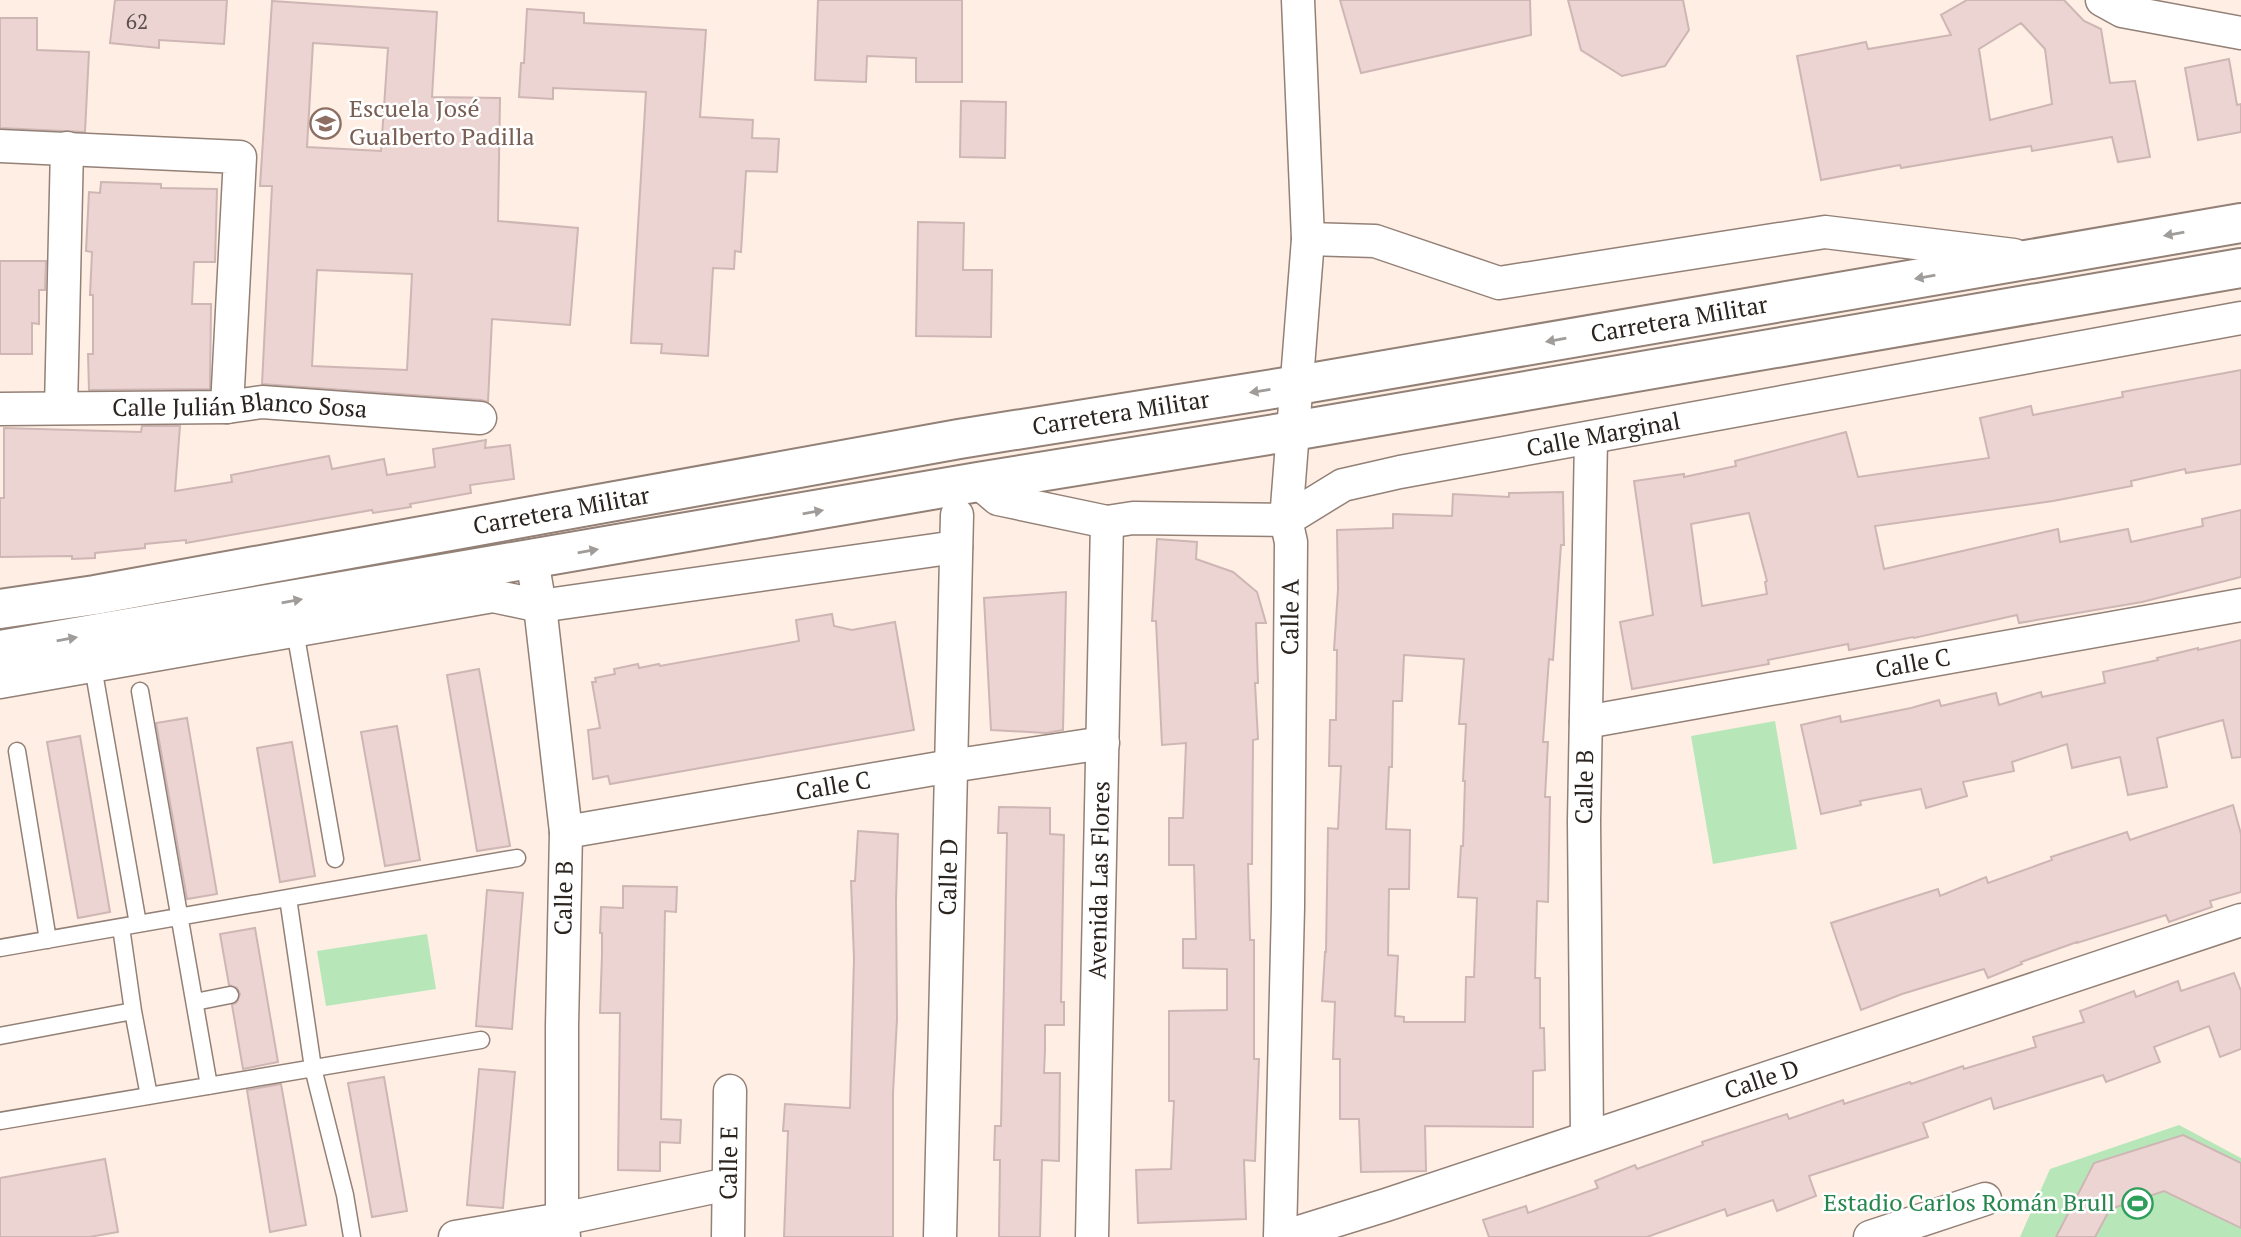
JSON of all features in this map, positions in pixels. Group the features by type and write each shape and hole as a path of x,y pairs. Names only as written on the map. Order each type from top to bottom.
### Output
{"main road":[{"name":"Carretera Militar","path":"0,609 95,595 959,439 1298,385 2241,223"},
{"name":"Carretera Militar","path":"0,650 2241,268"}],"street":[{"name":"Calle A","path":"1281,1237 1288,906 1291,556 1286,520 1308,239 1298,0"},
{"path":"2102,0 2122,11 2241,33"},
{"path":"0,146 240,157 227,407"},
{"path":"61,408 67,148"},
{"path":"1308,239 1374,241 1499,283 1825,232 2036,258"},
{"name":"Calle Marginal","path":"1286,520 1343,485 1400,472 2241,318"},
{"name":"Calle Julián Blanco Sosa","path":"0,409 227,407 261,402 480,418"},
{"name":"Calle B","path":"1587,1137 1584,821 1591,438"},
{"path":"978,482 998,499 1107,522 1133,519 1286,520"},
{"name":"Calle D","path":"940,1237 957,515"},
{"name":"Avenida Las Flores","path":"1092,1237 1107,522"},
{"path":"0,682 493,596 540,606 956,547"},
{"name":"Calle B","path":"532,560 540,606 566,832 562,1026 563,1228"},
{"name":"Calle C","path":"1586,722 2241,605"},
{"name":"Calle C","path":"566,832 1102,743"},
{"name":"Calle D","path":"1281,1237 1386,1205 2241,920"},
{"name":"Calle E","path":"728,1237 730,1091"},
{"path":"455,1237 563,1228 729,1184"},
{"path":"1871,1237 1985,1199"}],"lane":[{"path":"295,631 335,859"},
{"path":"93,667 138,924"},
{"path":"141,691 209,1086"},
{"path":"17,751 48,940"},
{"path":"0,948 517,858"},
{"path":"288,898 313,1068 345,1195 352,1237"},
{"path":"121,927 149,1096"},
{"path":"195,1002 230,995"},
{"path":"0,1036 133,1011"},
{"path":"0,1121 481,1040"}],"green space":[{"path":"1775,721 1797,849 1713,864 1691,736"},
{"path":"427,934 436,989 326,1006 317,951"},
{"name":"Estadio Carlos Román Brull","path":"2179,1125 2241,1158 2241,1237 2020,1237 2050,1169"}],"building":[{"path":"115,0 227,0 224,44 159,40 159,48 110,43"},
{"path":"818,0 962,0 962,82 916,82 916,58 867,56 866,82 815,80"},
{"path":"1340,0 1530,0 1531,35 1361,73"},
{"path":"1568,0 1683,0 1689,30 1665,66 1622,76 1581,50"},
{"path":"1967,0 2064,0 2084,21 2101,29 2110,83 2135,81 2150,157 2118,162 2112,137 2032,151 2031,146 1901,168 1900,165 1821,180 1797,56 1866,42 1868,49 1951,35 1941,15","holes":["2021,23 2045,49 2052,104 1990,120 1979,49"]},
{"path":"272,1 437,12 432,97 500,98 498,221 578,228 570,325 492,319 488,402 262,384 272,186 260,186","holes":["313,43 388,48 381,151 307,147","317,270 412,274 407,370 312,366"]},
{"path":"527,9 584,13 584,23 706,30 700,117 753,120 752,138 779,139 777,172 746,171 741,252 735,251 734,269 713,268 708,356 661,353 662,344 631,343 646,92 553,88 553,99 519,97"},
{"path":"0,18 37,18 37,50 89,52 85,132 0,128"},
{"path":"2229,59 2237,105 2241,104 2241,132 2198,140 2185,68"},
{"path":"961,101 1006,102 1005,158 960,157"},
{"path":"101,182 161,184 161,188 217,189 215,262 194,262 192,304 211,304 210,389 89,390 88,354 93,354 93,295 90,295 92,252 86,251 89,192 100,193"},
{"path":"918,222 964,223 963,270 992,270 991,337 916,336"},
{"path":"0,261 46,261 45,290 39,290 39,324 32,323 32,354 0,354"},
{"path":"2241,370 2241,464 2186,473 2185,469 2131,481 2132,486 2053,501 1875,526 1884,569 2058,529 2060,542 2128,529 2131,542 2203,526 2202,519 2241,510 2241,577 2142,602 2019,623 2017,615 1849,650 1848,644 1768,660 1769,664 1632,689 1620,622 1653,615 1634,481 1684,474 1684,477 1736,466 1735,461 1846,432 1858,477 1989,458 1980,418 2031,406 2033,415 2123,397 2122,392","holes":["1749,513 1767,581 1767,594 1702,606 1691,524"]},
{"path":"142,426 180,426 175,491 232,482 231,475 329,456 332,469 384,459 387,475 435,467 433,449 486,440 485,448 510,445 514,479 470,485 471,493 410,504 411,507 373,513 372,510 186,543 186,540 145,544 145,548 95,553 95,558 0,557 0,498 4,498 4,428 141,432"},
{"path":"1563,492 1564,545 1561,545 1553,660 1549,659 1543,742 1548,742 1545,797 1550,797 1548,902 1537,901 1535,978 1540,978 1540,1028 1544,1028 1545,1070 1533,1071 1533,1127 1425,1126 1426,1171 1361,1172 1359,1119 1340,1119 1340,1059 1333,1059 1335,1002 1322,1001 1326,952 1328,828 1338,829 1341,766 1329,766 1330,720 1336,720 1337,650 1334,650 1338,589 1337,530 1393,528 1393,514 1452,516 1453,494 1509,497 1509,493","holes":["1404,655 1464,659 1459,724 1466,724 1465,781 1458,897 1477,898 1474,977 1466,977 1465,1022 1404,1022 1404,1017 1395,1016 1398,956 1388,955 1389,889 1409,889 1410,830 1386,829 1389,767 1392,767 1393,701 1402,701"]},
{"path":"1157,539 1197,542 1196,559 1233,572 1257,592 1266,623 1256,623 1258,739 1253,740 1252,864 1248,864 1250,940 1254,940 1254,1059 1259,1059 1255,1161 1244,1160 1246,1219 1138,1223 1136,1170 1171,1169 1174,1101 1169,1101 1169,1011 1227,1010 1227,969 1183,968 1183,939 1196,939 1194,865 1169,865 1169,818 1183,818 1186,743 1162,745 1156,621 1152,621"},
{"path":"1066,592 1063,730 1046,733 991,730 984,598"},
{"path":"832,614 834,626 852,630 895,622 914,730 610,784 608,776 593,779 588,730 600,728 592,682 596,682 595,678 615,674 614,669 638,664 639,668 660,666 799,641 796,620"},
{"path":"2241,640 2241,757 2232,758 2223,720 2157,738 2167,787 2128,795 2120,757 2072,768 2067,744 2012,762 2014,771 1963,782 1967,796 1926,808 1921,789 1860,801 1861,805 1821,814 1801,725 1840,716 1841,722 1939,700 1941,706 1996,693 1999,705 2041,692 2042,697 2105,683 2103,672"},
{"path":"479,669 510,846 477,851 447,675"},
{"path":"187,718 217,894 187,899 156,723"},
{"path":"397,726 420,860 385,866 361,732"},
{"path":"80,736 110,912 78,918 47,742"},
{"path":"292,742 315,876 280,882 257,748"},
{"path":"2233,805 2241,834 2241,892 2210,901 2212,907 2169,922 2166,915 2077,942 2021,962 2022,964 1988,978 1984,969 1902,994 1861,1010 1831,923 1938,889 1940,896 1986,877 1988,883 2052,860 2051,857 2127,832 2130,840"},
{"path":"999,807 1050,808 1050,834 1064,835 1061,1002 1064,1002 1064,1025 1045,1025 1044,1073 1060,1073 1059,1161 1042,1160 1040,1237 999,1237 1000,1160 994,1160 995,1126 1001,1126 1007,833 998,833"},
{"path":"858,831 898,834 893,1237 784,1237 788,1131 783,1131 785,1104 850,1108 854,958 851,881 855,881"},
{"path":"623,886 677,887 676,912 665,911 661,1119 681,1120 680,1143 660,1142 660,1171 618,1170 620,1013 600,1013 600,933 601,907 623,908"},
{"path":"487,890 523,893 512,1029 476,1026"},
{"path":"255,928 278,1062 243,1069 232,1005 237,1002 240,994 237,988 229,985 220,934"},
{"path":"2234,973 2241,991 2241,1049 2220,1057 2209,1026 2154,1047 2160,1062 2106,1082 2103,1075 1994,1109 1991,1098 1923,1123 1928,1137 1809,1176 1816,1196 1777,1211 1773,1200 1727,1216 1725,1209 1647,1237 1489,1237 1483,1220 1526,1206 1528,1213 1598,1188 1595,1181 1635,1165 1637,1169 1703,1145 1702,1142 1787,1114 1789,1119 1843,1100 1844,1104 1963,1066 1964,1069 2036,1047 2033,1037 2084,1022 2080,1011 2134,991 2136,997 2178,981 2181,991"},
{"path":"479,1069 515,1072 503,1208 467,1205"},
{"path":"384,1077 407,1211 372,1217 348,1083"},
{"path":"281,1084 306,1225 270,1232 247,1090"},
{"path":"2183,1135 2241,1163 2241,1228 2164,1191 2110,1209 2095,1237 2056,1237 2094,1163"},
{"path":"105,1159 118,1232 89,1237 0,1237 0,1178"}],"place":[{"name":"Escuela José Gualberto Padilla","path":"326,123"},
{"name":"Estadio Carlos Román Brull","path":"2138,1203"}]}
